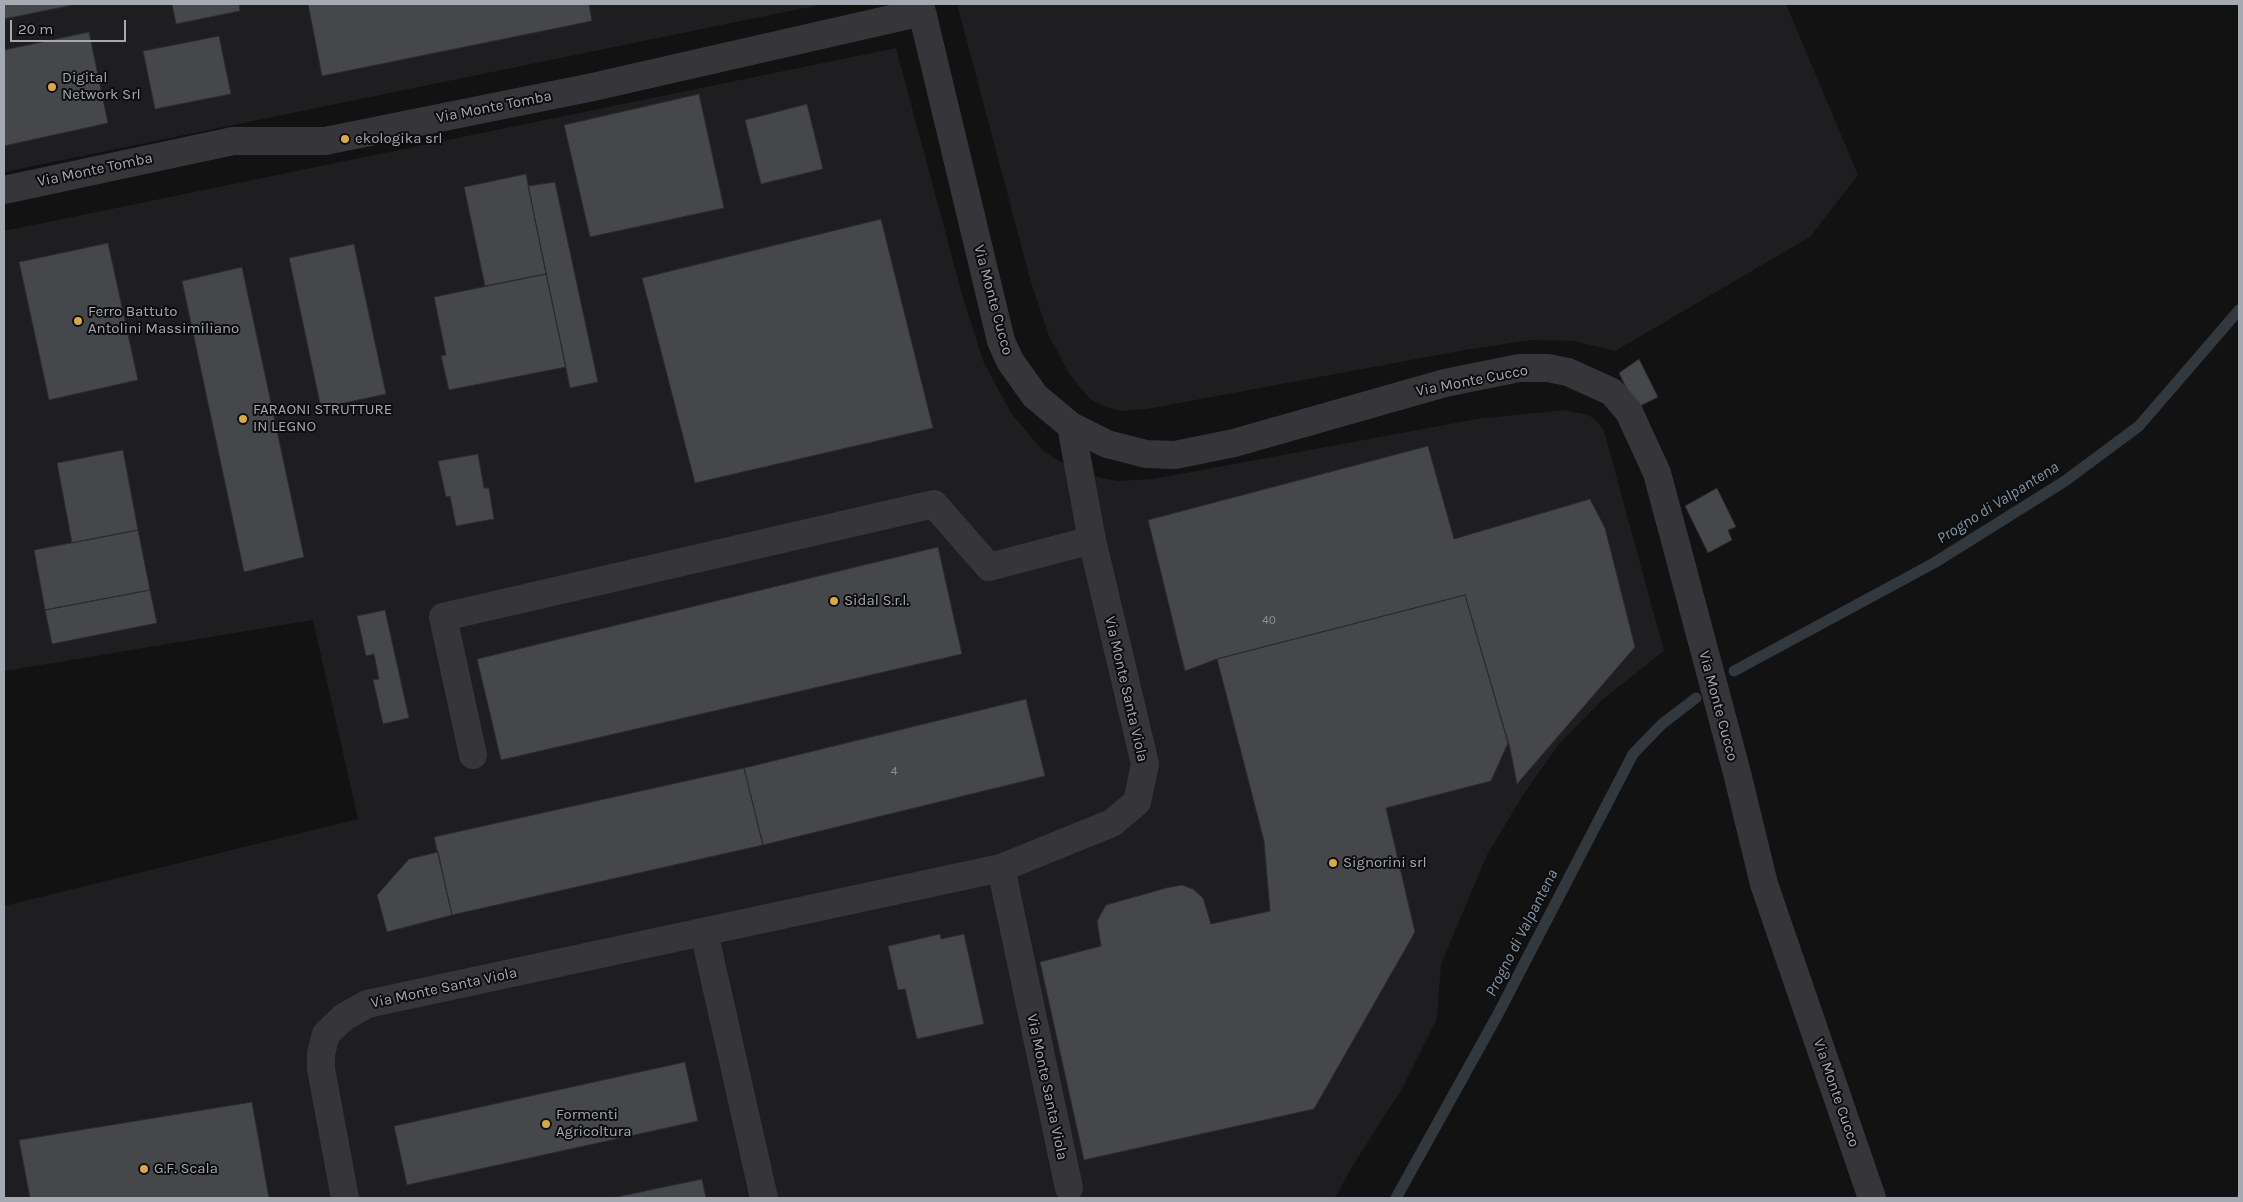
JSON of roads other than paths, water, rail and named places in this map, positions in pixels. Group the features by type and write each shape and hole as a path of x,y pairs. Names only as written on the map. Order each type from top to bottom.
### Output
{"street":[{"name":"Via Monte Tomba","path":"4,190 233,141 325,141 593,88 919,8"},
{"name":"Via Monte Cucco","path":"919,8 1001,340 1010,361 1035,396 1071,426 1107,444 1146,454 1175,455 1234,443 1445,383 1519,368 1548,368 1568,372 1612,392 1629,412 1657,472 1737,773 1764,884 1872,1198"},
{"name":"Via Monte Santa Viola","path":"345,1198 321,1069 321,1054 326,1034 344,1017 367,1004 1001,868 1112,822 1138,802 1145,764 1092,540 1071,426"},
{"path":"474,754 443,617 934,504 989,568 1092,540"},
{"name":"Via Monte Santa Viola","path":"1001,868 1069,1188"},
{"path":"704,932 764,1198"}],"waterway":[{"name":"Progno di Valpantena","path":"1734,671 1934,563 2065,481 2139,426 2239,310"},
{"name":"Progno di Valpantena","path":"1396,1198 1497,1016 1633,754 1662,724 1696,698"}],"place":[{"name":"Digital Network Srl","path":"52,87"},
{"name":"ekologika srl","path":"345,139"},
{"name":"Ferro Battuto Antolini Massimiliano","path":"78,321"},
{"name":"FARAONI STRUTTURE IN LEGNO","path":"243,419"},
{"name":"Sidal S.r.l.","path":"834,601"},
{"name":"Signorini srl","path":"1333,863"},
{"name":"Formenti Agricoltura","path":"546,1124"},
{"name":"G.F. Scala","path":"144,1169"}]}
